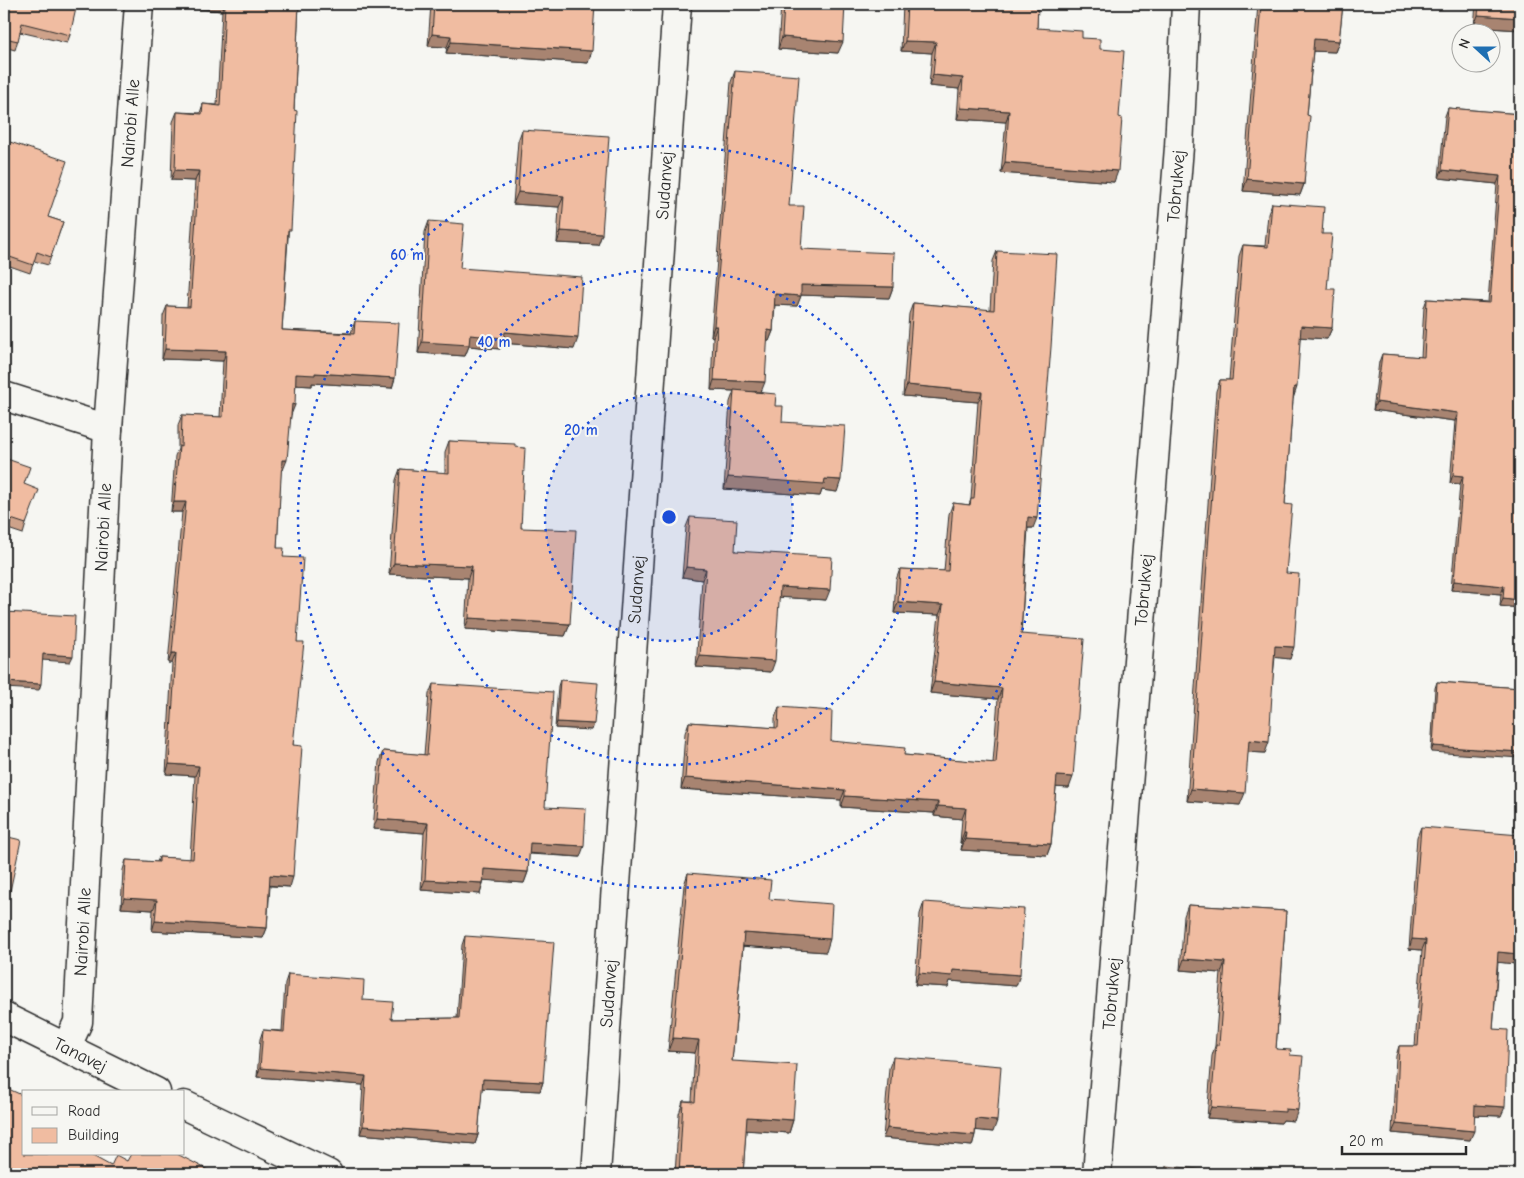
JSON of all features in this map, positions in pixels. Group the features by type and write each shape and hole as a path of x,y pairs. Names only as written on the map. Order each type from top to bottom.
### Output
{"street":[{"name":"Nairobi Alle","path":"66,1048 78,1022 108,429 139,4"},
{"name":"Sudanvej","path":"596,1174 676,4"},
{"name":"Tobrukvej","path":"1097,1174 1177,167 1186,4"},
{"path":"4,396 108,429"},
{"name":"Tanavej","path":"4,1016 152,1090"},
{"path":"185,1105 328,1174"}],"building":[{"path":"4,4 77,4 70,35 22,23 18,41 4,38"},
{"path":"225,4 299,4 294,110 297,111 291,230 288,230 282,330 354,334 355,321 399,323 395,378 315,373 315,375 296,374 295,405 292,404 287,460 282,460 277,548 284,548 283,557 303,558 297,642 304,642 293,745 302,746 293,877 270,875 267,928 155,921 157,900 124,898 126,860 159,862 159,857 193,859 199,766 169,764 176,653 172,653 186,502 174,502 179,446 181,447 182,415 223,417 226,351 165,349 167,306 190,307 199,171 175,170 177,112 202,114 203,104 220,106"},
{"path":"434,4 595,4 592,51 451,42 451,36 432,34"},
{"path":"784,4 845,4 843,42 782,37"},
{"path":"907,4 1038,4 1037,28 1082,31 1082,38 1100,39 1100,49 1124,51 1119,117 1122,118 1118,171 1005,162 1009,111 961,108 963,78 933,75 936,42 905,41"},
{"path":"1261,4 1343,4 1339,41 1314,39 1307,115 1310,116 1304,184 1247,179"},
{"path":"1479,4 1520,4 1520,18 1478,15"},
{"path":"735,71 799,76 789,206 804,206 801,249 894,253 893,287 801,285 801,296 775,294 773,331 768,330 765,382 714,380 717,326 714,326"},
{"path":"1448,108 1520,114 1520,600 1503,598 1504,586 1454,581 1463,476 1453,475 1458,413 1376,402 1382,354 1424,357 1427,299 1490,303 1500,176 1442,170"},
{"path":"522,130 609,136 602,234 561,231 564,196 518,192"},
{"path":"4,140 67,161 48,217 63,222 51,257 37,252 33,265 4,255"},
{"path":"1272,203 1324,207 1322,234 1332,234 1327,289 1335,289 1332,328 1301,326 1297,387 1294,387 1285,504 1292,505 1286,573 1299,574 1294,647 1275,646 1269,742 1249,740 1245,793 1191,789 1220,380 1232,380 1243,245 1268,247"},
{"path":"429,221 464,224 460,268 582,277 578,338 505,332 504,338 470,335 469,345 422,342"},
{"path":"997,251 1057,254 1037,518 1028,517 1021,634 1084,639 1073,777 1057,776 1051,844 965,839 966,808 938,806 938,802 845,796 845,790 685,778 689,722 778,728 779,707 832,711 831,741 905,748 904,755 996,763 1002,688 934,682 943,605 898,602 900,569 948,571 953,503 970,505 971,499 974,499 982,392 907,385 913,303 994,310"},
{"path":"734,390 776,394 775,406 783,406 782,422 845,426 841,480 825,479 824,484 728,477"},
{"path":"449,441 515,444 515,447 525,448 521,528 576,530 570,624 469,618 472,566 394,563 400,469 449,473"},
{"path":"4,458 30,467 24,484 39,490 26,524 11,519 4,540"},
{"path":"690,517 737,520 735,551 832,557 830,590 780,587 775,661 700,656 706,569 686,567"},
{"path":"4,612 75,616 73,656 43,654 41,684 4,682"},
{"path":"560,680 598,683 594,724 557,722"},
{"path":"1437,682 1520,688 1520,752 1433,746"},
{"path":"433,684 553,692 545,807 586,809 584,846 530,843 528,872 484,869 483,883 425,880 428,823 377,819 383,751 427,755"},
{"path":"1520,780 1520,826 1516,825"},
{"path":"1421,827 1520,835 1519,954 1498,952 1493,1029 1508,1030 1505,1107 1475,1105 1474,1131 1396,1124 1399,1046 1418,1046 1426,940 1412,939"},
{"path":"4,836 21,840 7,905 4,905"},
{"path":"688,873 771,880 769,899 832,904 830,939 744,933 732,1061 797,1065 793,1120 747,1117 743,1174 679,1174 683,1101 695,1102 699,1040 673,1038"},
{"path":"924,902 1024,909 1020,975 953,970 952,976 919,973"},
{"path":"1188,905 1286,911 1276,1049 1291,1050 1290,1055 1303,1056 1298,1110 1285,1109 1285,1112 1211,1107 1216,1045 1219,1045 1225,962 1184,959"},
{"path":"465,936 554,942 543,1082 483,1079 478,1135 363,1126 366,1076 260,1068 263,1030 284,1032 288,974 364,980 363,1000 393,1002 391,1019 459,1018"},
{"path":"893,1057 1001,1066 997,1121 976,1119 975,1135 887,1128"},
{"path":"4,1087 22,1095 22,1156 93,1156 111,1166 116,1156 127,1161 130,1156 181,1156 216,1174 11,1174 4,1171"},
{"path":"1166,1166 1255,1174 1165,1174"}]}
